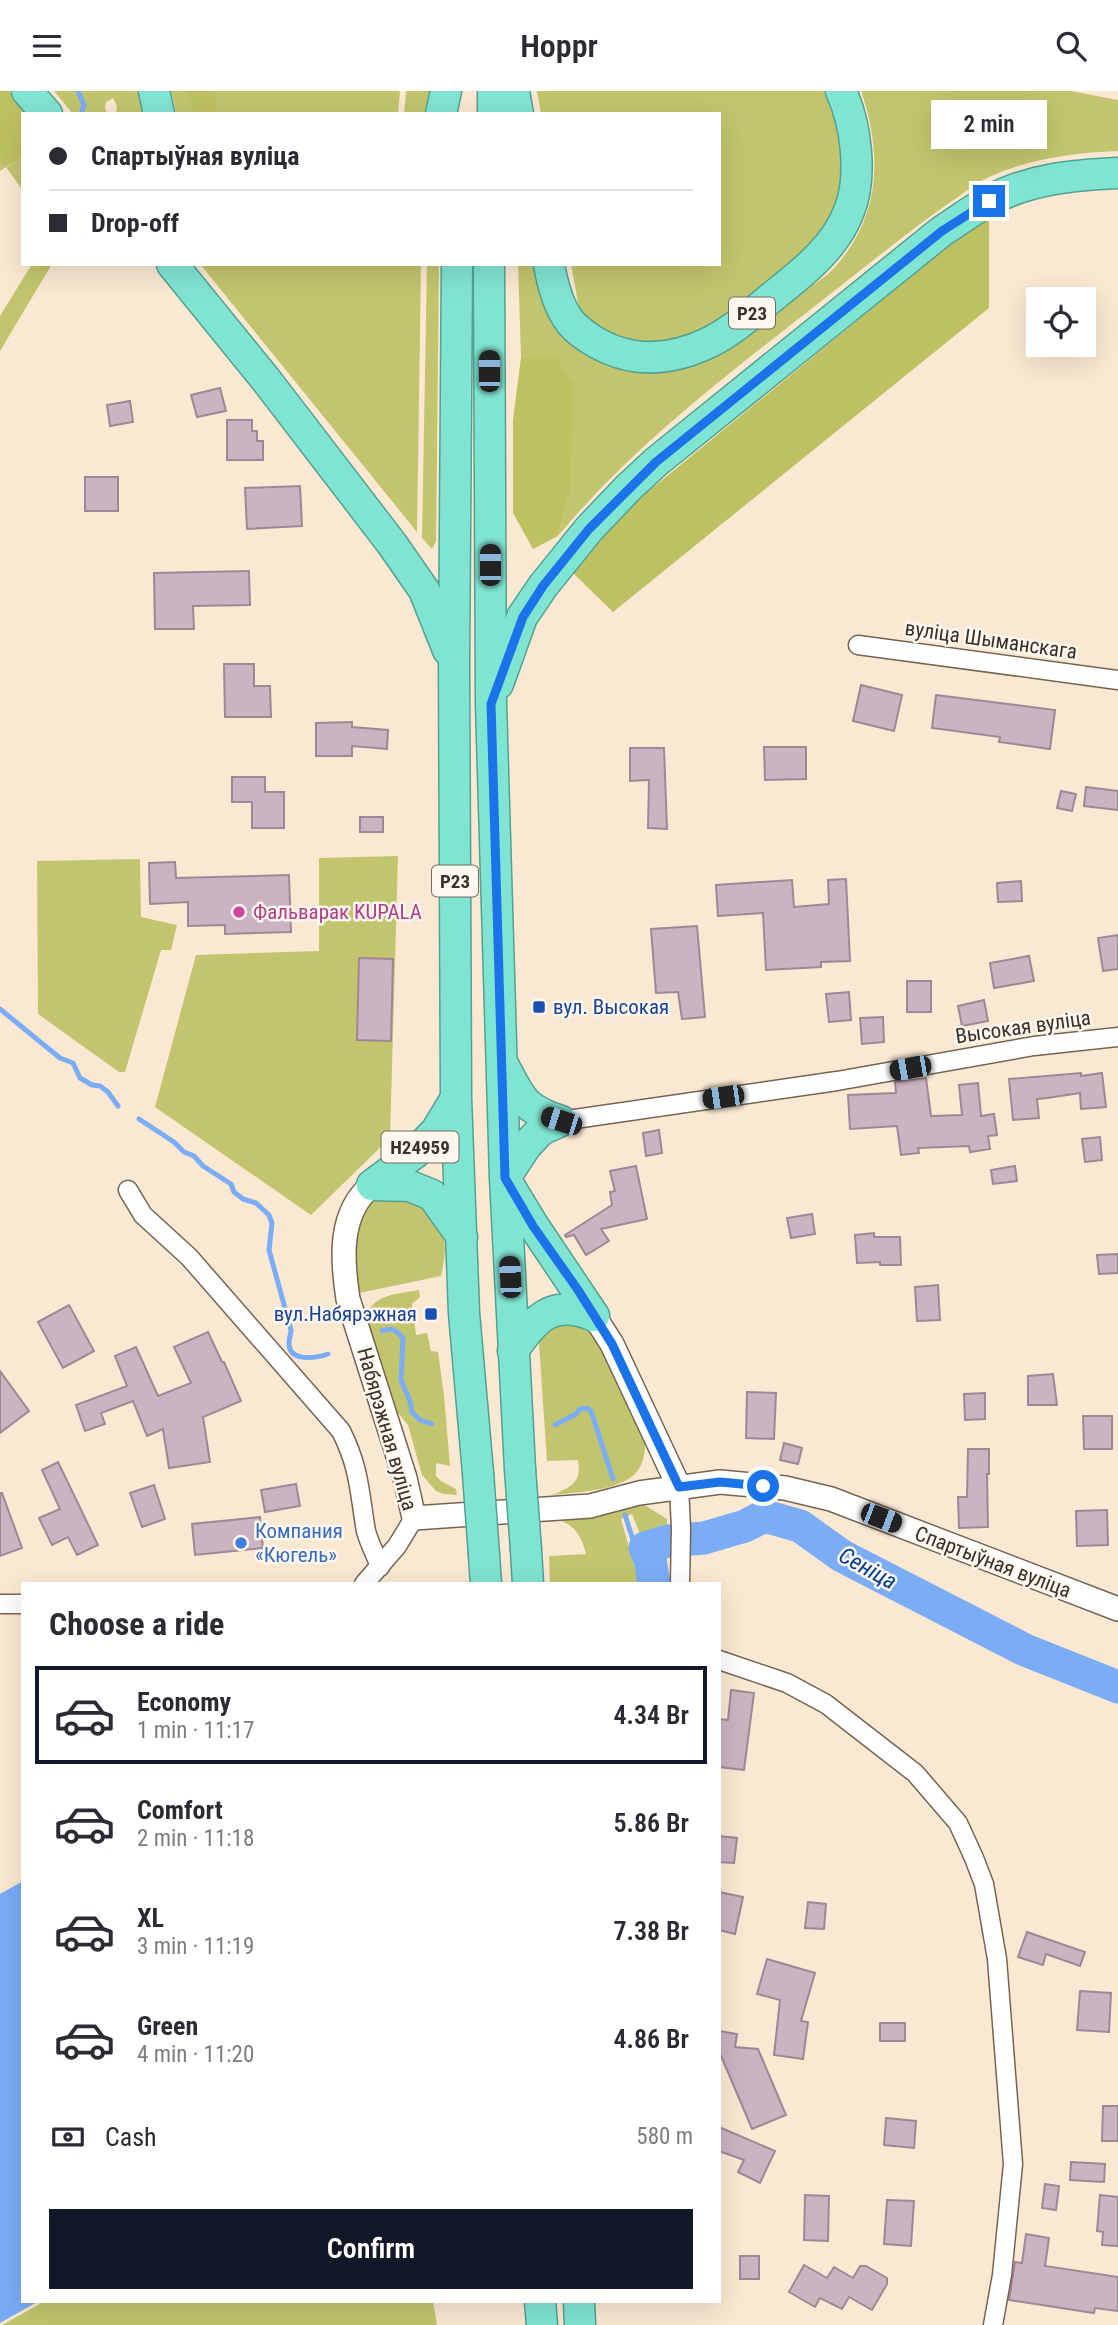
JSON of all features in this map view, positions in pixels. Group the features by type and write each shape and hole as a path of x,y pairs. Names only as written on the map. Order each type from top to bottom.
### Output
{"highway":[{"path":"27,91 45,112"},
{"path":"154,91 159,112"},
{"path":"441,112 446,91"},
{"path":"457,91 457,112"},
{"path":"493,91 493,112"},
{"path":"513,91 518,112"},
{"name":"Р23","path":"550,266 559,300 568,319 580,332 607,349 631,357 656,358 682,353 709,343 802,273 833,242 850,210 856,178 854,137 841,91"},
{"name":"Р23","path":"491,704 523,617 543,586 589,529 656,462 942,231 989,201 1017,188 1046,181 1080,175 1118,173"},
{"name":"Р23","path":"174,266 267,381 392,544 424,590 454,664"},
{"name":"Р23","path":"457,266 454,664 456,1098 464,1313 485,1569"},
{"name":"Р23","path":"489,266 491,704 505,1178 528,1582"},
{"path":"502,1061 524,1103 541,1114 561,1121"},
{"name":"Н24959","path":"372,1185 415,1153 429,1138 456,1098"},
{"path":"561,1121 541,1130 526,1146 505,1178 533,1226 594,1317"},
{"name":"Н24959","path":"372,1185 410,1187 432,1195 462,1237"},
{"path":"513,1351 528,1327 543,1316 564,1308 582,1311 594,1317"},
{"path":"540,2303 542,2325"},
{"path":"579,2303 580,2325"}],"street":[{"name":"вуліца Шыманскага","path":"858,645 1118,680"},
{"name":"Высокая вуліца","path":"561,1121 836,1081 1034,1046 1118,1037"},
{"name":"Набярэжная вуліца","path":"366,1582 397,1546 414,1517 405,1478 348,1299 344,1273 348,1220 362,1193 372,1185"},
{"path":"128,1190 143,1215 189,1257 341,1431 352,1455 362,1489 367,1534 380,1567"},
{"path":"594,1317 618,1356 679,1487 680,1582"},
{"name":"Спартыўная вуліца","path":"414,1517 590,1506 639,1493 720,1482 785,1488 831,1499 1118,1609"},
{"path":"0,1604 21,1604"},
{"path":"721,1661 787,1683 826,1704 915,1773 958,1823 985,1884 997,1959 1013,2164 1002,2275 993,2325"}],"green space":[{"path":"54,91 143,91 148,112 116,112 113,98 106,102 107,112 71,112"},
{"path":"171,91 400,91 398,112 176,112"},
{"path":"406,91 441,91 437,112 404,112"},
{"path":"537,91 825,91 835,111 842,151 840,196 824,230 800,257 746,301 701,330 651,346 611,338 580,313 571,266 721,266 721,112 541,112"},
{"path":"861,91 1071,91 1118,100 1118,151 1068,155 1005,171 984,180 936,212 696,401 624,465 558,536 570,492 556,357 521,357 518,266 542,266 551,294 658,370 677,371 700,364 827,275 845,255 867,212 872,189 873,141"},
{"path":"21,158 21,188 6,167"},
{"path":"0,159 6,167 0,171"},
{"path":"31,266 51,266 0,351 0,316"},
{"path":"202,266 421,266 417,532"},
{"path":"427,266 439,266 436,541 432,549 422,538"},
{"path":"398,856 390,1138 311,1215 155,1107 196,955 319,951 319,858"},
{"path":"140,859 141,917 177,925 171,950 161,950 125,1072 119,1072 38,1014 37,861"},
{"path":"413,1193 442,1230 445,1248 441,1276 359,1293 353,1258 358,1223 369,1203 378,1196"},
{"path":"419,1290 420,1297 412,1304 416,1335 427,1333 431,1351 438,1352 444,1395 450,1466 436,1463 436,1476 456,1489 457,1495 436,1491 422,1475 408,1425 394,1408 365,1321 368,1312 378,1300"},
{"path":"565,1321 584,1327 594,1335 645,1439 645,1450 640,1467 625,1481 601,1489 552,1495 574,1483 579,1467 578,1460 547,1461 539,1344 543,1332"},
{"path":"638,1501 667,1519 667,1537 650,1541 642,1539 632,1514 621,1519 636,1572 642,1582 550,1582 549,1556 586,1554 574,1529 564,1522 549,1518"},
{"path":"41,2303 433,2303 437,2325 2,2325"}],"shaded area":[{"path":"0,91 9,91 25,112 21,112 21,158 5,167 0,159"},
{"path":"184,91 214,91 218,112 194,112 192,101"},
{"path":"989,213 989,308 613,612 573,573 618,516"},
{"path":"521,357 556,357 573,383 570,492 558,536 533,549 513,513 513,420"}],"water":[{"path":"21,1882 21,2303 35,2303 0,2323 0,1894"}],"building":[{"path":"220,388 226,411 197,417 191,395"},
{"path":"130,401 133,422 110,426 107,405"},
{"path":"227,420 252,420 252,431 257,431 257,441 263,441 263,460 227,460"},
{"path":"85,477 118,477 118,511 85,511"},
{"path":"300,486 302,526 247,529 245,488"},
{"path":"249,571 250,605 193,606 194,629 155,629 154,573"},
{"path":"224,664 254,664 254,686 270,686 271,717 225,717"},
{"path":"861,685 902,695 894,731 853,721"},
{"path":"936,695 1055,710 1050,749 999,742 1000,737 932,728"},
{"path":"352,722 352,727 388,730 387,749 352,746 352,756 316,756 316,723"},
{"path":"764,747 806,747 806,779 765,780"},
{"path":"630,748 664,748 667,829 648,828 649,780 630,781"},
{"path":"232,777 265,777 265,792 284,792 284,828 252,828 252,802 232,802"},
{"path":"1086,787 1118,791 1118,810 1084,806"},
{"path":"1061,791 1076,794 1072,811 1057,808"},
{"path":"360,817 383,817 383,832 360,832"},
{"name":"Фальварак KUPALA","path":"175,862 176,878 289,875 291,932 225,934 225,925 188,926 188,902 150,904 149,863"},
{"path":"846,879 850,961 821,962 821,967 766,970 763,913 718,916 716,885 792,880 794,907 829,904 828,880"},
{"path":"1021,881 1022,901 998,902 997,883"},
{"path":"697,926 705,1017 682,1019 678,992 656,993 651,929"},
{"path":"1118,935 1118,969 1103,971 1098,938"},
{"path":"1029,956 1034,981 994,988 990,963"},
{"path":"359,958 393,959 391,1041 357,1040"},
{"path":"907,981 931,981 931,1012 907,1012"},
{"path":"849,992 851,1020 829,1022 826,994"},
{"path":"984,1000 988,1021 962,1026 958,1006"},
{"path":"883,1017 884,1042 862,1044 860,1018"},
{"path":"1081,1073 1081,1076 1102,1073 1106,1107 1081,1109 1080,1093 1037,1099 1039,1118 1013,1120 1009,1079"},
{"path":"926,1078 931,1116 962,1115 959,1085 978,1083 981,1116 994,1114 997,1135 988,1136 990,1149 970,1152 969,1146 918,1148 919,1153 901,1155 897,1126 850,1129 848,1095 896,1093 895,1082"},
{"path":"659,1130 662,1153 646,1156 643,1133"},
{"path":"1100,1137 1102,1160 1085,1162 1082,1139"},
{"path":"636,1166 647,1219 601,1229 609,1241 586,1255 574,1235 565,1235 612,1205 610,1192 615,1191 610,1171"},
{"path":"1015,1166 1017,1181 993,1184 991,1170"},
{"path":"812,1214 815,1234 791,1238 787,1218"},
{"path":"874,1233 874,1237 900,1237 901,1265 857,1263 855,1235"},
{"path":"1118,1254 1118,1273 1099,1274 1097,1255"},
{"path":"938,1285 940,1320 917,1321 915,1287"},
{"path":"69,1305 94,1351 63,1368 38,1322"},
{"path":"208,1332 241,1401 203,1417 210,1462 169,1468 163,1429 147,1436 133,1401 101,1413 105,1424 85,1431 76,1405 127,1386 115,1356 136,1347 158,1396 191,1383 174,1347"},
{"path":"0,1371 29,1411 0,1433"},
{"path":"1053,1374 1057,1405 1028,1405 1028,1376"},
{"path":"747,1392 776,1393 774,1439 746,1438"},
{"path":"985,1393 985,1419 965,1420 964,1394"},
{"path":"1083,1416 1112,1416 1112,1449 1084,1449"},
{"path":"784,1443 802,1448 798,1464 780,1460"},
{"path":"968,1449 989,1449 988,1527 959,1528 958,1497 967,1497"},
{"path":"58,1462 98,1545 77,1555 68,1537 52,1545 39,1518 60,1509 42,1470"},
{"path":"296,1484 300,1506 265,1512 261,1490"},
{"path":"154,1485 165,1519 142,1527 130,1493"},
{"path":"0,1493 22,1548 0,1556"},
{"path":"1107,1510 1108,1545 1077,1546 1076,1511"},
{"path":"260,1517 263,1548 195,1555 192,1524"},
{"path":"731,1690 754,1693 744,1770 721,1767 721,1719 728,1720"},
{"path":"721,1836 737,1838 734,1863 721,1862"},
{"path":"721,1892 743,1897 735,1934 721,1930"},
{"path":"808,1902 826,1904 824,1929 805,1928"},
{"path":"1027,1932 1085,1952 1080,1966 1046,1954 1043,1965 1018,1957"},
{"path":"767,1959 815,1973 801,2021 808,2022 803,2059 774,2055 780,2000 757,1994"},
{"path":"1080,1991 1111,1993 1109,2032 1077,2030"},
{"path":"880,2023 905,2023 905,2041 880,2041"},
{"path":"721,2031 737,2034 735,2047 758,2049 786,2115 752,2129 721,2056"},
{"path":"1103,2106 1118,2106 1118,2141 1102,2141"},
{"path":"886,2118 916,2121 914,2148 884,2145"},
{"path":"721,2128 775,2151 760,2183 738,2172 744,2160 721,2152"},
{"path":"1071,2162 1105,2164 1104,2182 1070,2180"},
{"path":"1045,2184 1059,2186 1056,2210 1042,2208"},
{"path":"805,2195 829,2196 828,2241 804,2240"},
{"path":"1100,2195 1118,2197 1118,2246 1102,2245 1103,2232 1097,2231"},
{"path":"887,2200 914,2201 911,2246 884,2244"},
{"path":"1026,2234 1049,2238 1045,2266 1118,2277 1118,2311 1095,2308 1094,2313 1009,2300 1015,2262 1022,2263"},
{"path":"740,2256 759,2256 759,2279 740,2279"},
{"path":"804,2265 827,2278 834,2267 853,2278 860,2266 866,2266 887,2278 887,2284 872,2310 849,2297 842,2309 820,2298 815,2307 789,2292"}],"waterway":[{"path":"78,91 84,105 82,112"},
{"path":"0,1009 60,1058 73,1063 80,1078 100,1086 118,1106"},
{"path":"139,1119 174,1142 184,1152 194,1156 203,1166 231,1184 234,1192 243,1199 256,1203 269,1215 272,1223 269,1250 291,1330 290,1349 298,1356 304,1357 328,1354"},
{"path":"382,1331 394,1330 403,1338 401,1380 412,1412 420,1420 432,1424"},
{"path":"555,1425 580,1409 587,1408 591,1411 613,1479"},
{"path":"625,1515 634,1543 645,1548"},
{"name":"Сеніца","path":"654,1582 650,1559 645,1548 668,1541 704,1538 745,1526 764,1516 800,1526 842,1556 1025,1650 1118,1687"}],"place":[{"name":"Фальварак KUPALA","path":"239,912"},
{"name":"вул. Высокая","path":"539,1007"},
{"name":"вул.Набярэжная","path":"431,1314"},
{"name":"Компания «Кюгель»","path":"241,1543"}],"route":[{"path":"763,1486 720,1482 679,1487 649,1418 612,1344 543,1242 505,1178 491,704 523,617 543,586 589,529 628,488 656,462 942,231 989,201"}]}
